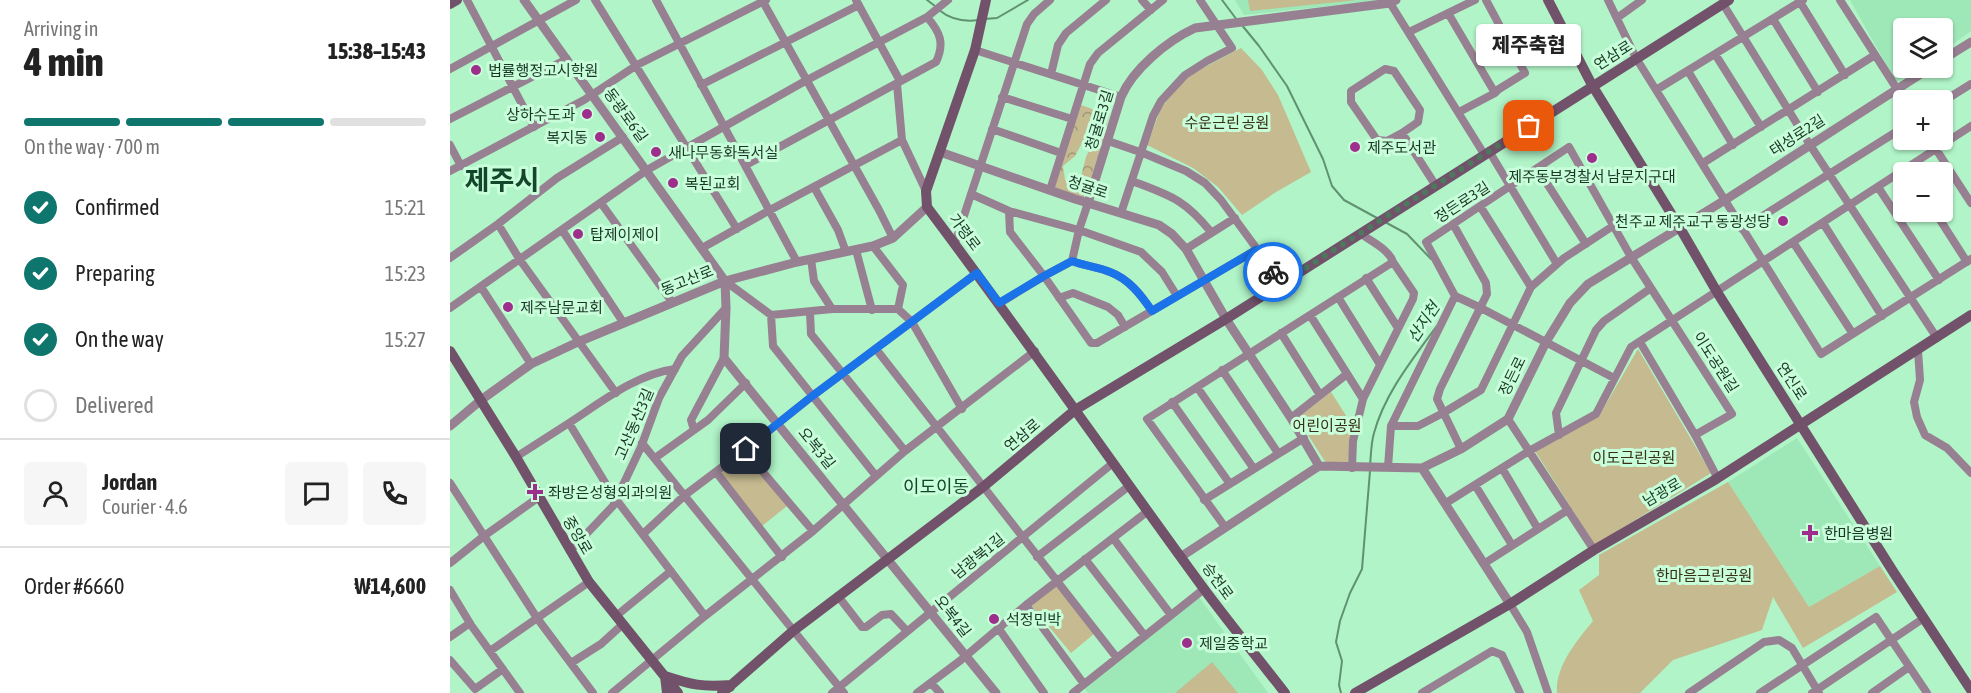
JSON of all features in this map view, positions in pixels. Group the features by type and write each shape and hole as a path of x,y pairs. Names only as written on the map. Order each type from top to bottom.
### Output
{"main road":[{"path":"450,4 457,0"},
{"path":"927,207 926,190 975,50 986,0"},
{"name":"연신로","path":"1548,0 1592,85 1680,228 1716,292 1971,690"},
{"name":"연삼로","path":"722,693 730,689 793,631 886,558 983,487 1075,410 1227,319 1726,2"},
{"name":"가령로","path":"927,207 1035,351 1075,410"},
{"name":"남광로","path":"1359,691 1510,604 1594,550 1717,477 1971,315"},
{"name":"중앙로","path":"450,351 516,457 589,582 678,693"},
{"name":"승천로","path":"1075,410 1204,589 1285,693"},
{"path":"667,693 665,676 698,686 730,689"}],"street":[{"path":"467,0 534,127"},
{"name":"동광로6길","path":"524,0 725,281"},
{"path":"450,69 576,0"},
{"path":"595,0 737,229"},
{"path":"450,308 647,170 807,80 927,17 948,0"},
{"path":"955,243 1027,24 1034,14 1050,0"},
{"path":"1051,74 1058,45 1066,33 1106,0"},
{"path":"1142,0 1150,10"},
{"path":"1050,190 1090,64 1098,53 1163,0"},
{"path":"1121,213 1161,101 1185,75 1232,48 1200,0"},
{"path":"1409,32 1475,0"},
{"path":"1393,2 1459,112 1495,93 1525,73 1486,0"},
{"path":"1608,0 1636,58 1821,354 1969,260 1942,222"},
{"path":"1840,0 1896,89"},
{"path":"658,1 723,127 746,165 797,262"},
{"path":"450,171 534,127 637,65 763,1 893,238"},
{"path":"1617,18 1641,1"},
{"path":"1656,90 1802,1 1845,75"},
{"path":"701,85 857,2 899,82 902,140 926,190"},
{"name":"청귤로3길","path":"1088,203 1127,82 1137,70 1182,34 1195,28 1393,2"},
{"path":"1726,2 1810,145 1936,338"},
{"path":"1448,13 1495,93"},
{"path":"746,165 936,62 942,50 941,38 937,28 927,17"},
{"path":"1773,19 1818,92"},
{"path":"1953,53 1971,42"},
{"path":"975,50 1121,97"},
{"path":"1715,54 1761,127"},
{"path":"1703,163 1875,55"},
{"path":"450,119 567,59"},
{"path":"1385,69 1394,71 1420,110 1419,122 1402,133 1387,141 1377,140 1351,102 1351,91 1385,69"},
{"path":"1688,71 1733,145"},
{"name":"태성로2길","path":"1680,228 1914,78"},
{"path":"1953,95 1971,84"},
{"path":"1002,97 1072,119"},
{"name":"정든로3길","path":"1459,112 1557,264"},
{"path":"1953,138 1971,127"},
{"path":"992,129 1061,153"},
{"path":"1402,133 1436,186"},
{"path":"1743,229 1893,134"},
{"path":"450,258 556,178 623,136"},
{"path":"702,248 902,140"},
{"path":"1108,141 1186,171 1205,183 1235,218 1282,283"},
{"path":"450,145 461,166"},
{"name":"정든로3길","path":"1455,296 1426,242 1569,147 1631,257"},
{"path":"1918,162 1933,150"},
{"path":"1936,150 1971,203"},
{"name":"청귤로","path":"940,152 1159,225 1172,234 1186,249 1227,319"},
{"path":"1537,168 1586,244"},
{"path":"1446,503 1529,451 1596,414 1631,347 1893,178"},
{"path":"1132,181 1176,198 1190,208 1211,232"},
{"path":"1878,186 1939,280"},
{"path":"814,187 851,250 872,310"},
{"path":"971,194 1009,211 1079,230 1142,252 1162,272 1177,296"},
{"path":"601,203 672,302"},
{"path":"1072,261 1088,203"},
{"path":"1480,206 1532,287"},
{"name":"동고산로","path":"450,426 481,400 531,364 578,342 725,281 797,262 873,246 893,238 927,207"},
{"path":"1009,211 1010,232 1091,343 1098,343 1256,250"},
{"path":"1186,249 1235,218"},
{"path":"1823,223 1882,316"},
{"path":"498,224 520,260 616,393"},
{"path":"1453,224 1486,283 1487,294 1437,399 1461,448"},
{"path":"1391,426 1418,426 1481,390 1532,287 1557,264 1612,226"},
{"name":"정든로","path":"1352,468 1422,468 1461,448 1508,419 1546,342 1570,303 1588,284 1680,228"},
{"path":"562,230 623,322"},
{"path":"1182,556 1319,466 1352,468 1353,441 1363,399 1414,293 1392,257 1361,232"},
{"path":"1792,242 1853,334"},
{"path":"873,246 903,285 898,309"},
{"path":"1631,257 1672,322"},
{"path":"812,259 814,281 832,309"},
{"path":"999,303 1072,261 1109,271 1124,279 1141,294 1152,311"},
{"path":"1225,527 1147,419 1393,262"},
{"path":"643,534 685,495 745,451 777,423 977,273"},
{"path":"1366,278 1398,328"},
{"path":"694,430 691,420 724,358 725,281"},
{"path":"725,281 771,315 810,313 832,309 898,309 912,322 962,409"},
{"path":"481,288 531,364"},
{"path":"1559,435 1556,413 1596,330 1604,321 1651,288"},
{"path":"1059,298 1073,294 1108,307 1118,315 1125,327"},
{"path":"1391,467 1391,426 1455,296 1614,378"},
{"path":"1338,297 1379,363"},
{"name":"고산동산3길","path":"570,550 613,506 642,443 659,398 682,356 726,308"},
{"path":"810,313 811,334 905,451"},
{"path":"771,315 773,346 811,397 876,476"},
{"path":"1310,315 1363,399"},
{"path":"1227,319 1304,438 1319,466"},
{"name":"이도공원길","path":"1672,322 1732,414 1695,435"},
{"path":"1281,333 1320,396"},
{"path":"1640,342 1717,477"},
{"path":"876,349 1117,658"},
{"path":"1918,350 1920,380 1914,402 1917,417 1925,435 1947,448 1971,473"},
{"path":"612,693 813,531 905,451 1035,351"},
{"name":"오복3길","path":"724,358 746,382 886,558"},
{"path":"516,457 616,393 661,371 675,369"},
{"path":"1222,370 1278,453"},
{"path":"1291,418 1347,374"},
{"path":"655,458 708,420 746,382"},
{"path":"1197,387 1254,469"},
{"path":"1172,402 1230,484"},
{"path":"1508,419 1594,550"},
{"path":"568,423 612,494 705,616"},
{"path":"1204,500 1304,438"},
{"path":"642,443 842,690"},
{"path":"745,451 813,531"},
{"name":"남광북1길","path":"832,693 842,690 908,631 1113,463"},
{"path":"1422,468 1485,562 1527,632 1548,693"},
{"path":"1502,468 1538,529"},
{"path":"716,472 782,556"},
{"path":"450,483 537,618 593,693"},
{"path":"1475,485 1512,545"},
{"path":"1037,557 1129,486"},
{"path":"450,563 539,497"},
{"path":"1485,562 1568,510"},
{"path":"917,693 966,656 1056,581 1148,512"},
{"path":"1113,538 1171,615"},
{"name":"오복4길","path":"886,558 996,693"},
{"path":"1085,560 1145,636"},
{"path":"571,663 601,644 620,620 671,571"},
{"path":"490,651 589,582"},
{"path":"1073,693 1204,589"},
{"path":"450,590 520,693"},
{"path":"838,596 862,627 866,627 882,615 891,614 908,631"},
{"path":"1026,605 1084,684"},
{"path":"1760,693 1876,617 1927,693"},
{"path":"1689,693 1764,642 1779,640 1792,648 1816,692 1924,618"},
{"path":"450,636 470,622"},
{"path":"999,629 1044,693"},
{"path":"1422,693 1492,651 1502,655 1519,692"},
{"path":"450,660 475,689 503,669"},
{"path":"1872,693 1909,667"},
{"path":"931,682 940,693"}],"shaded area":[{"path":"1235,0 1385,0 1244,15"},
{"path":"1850,0 1971,0 1971,31 1953,44 1953,18 1893,18 1893,77"},
{"name":"한마음병원","path":"1797,438 1880,566 1809,607 1728,482"},
{"name":"제일중학교","path":"1199,597 1268,693 1088,693 1084,688"}],"green space":[{"path":"1248,0 1357,0 1250,11"},
{"name":"수운근린 공원","path":"1241,48 1262,70 1278,95 1311,172 1242,215 1218,187 1193,168 1147,145 1161,108 1186,77"},
{"path":"1081,105 1109,115 1104,137 1083,198 1053,189","holes":["1087,134 1095,137 1086,157 1079,184 1065,180 1063,166 1075,156"]},
{"name":"이도근린공원","path":"1638,349 1711,473 1595,545 1535,451 1599,416"},
{"name":"어린이공원","path":"1331,392 1352,425 1348,462 1326,463 1297,418"},
{"path":"745,454 787,506 762,526 721,473"},
{"name":"한마음근린공원","path":"1728,482 1809,607 1880,566 1897,592 1803,648 1773,597 1762,630 1673,660 1640,693 1557,693 1557,683 1563,664 1574,645 1593,621 1579,590 1599,575 1599,555"},
{"path":"1056,585 1095,633 1071,653 1031,605"},
{"path":"1212,662 1238,693 1175,693"}],"waterway":[{"name":"산지천","path":"927,0 935,6"},
{"name":"산지천","path":"984,19 997,18 1028,0"},
{"name":"산지천","path":"1222,0 1237,20"},
{"name":"산지천","path":"939,10 958,19 979,20"},
{"name":"산지천","path":"1241,24 1287,86 1323,159 1332,186 1344,200 1377,218"},
{"name":"산지천","path":"1385,222 1407,234 1431,259"},
{"name":"산지천","path":"1370,466 1373,437 1385,404 1400,377 1436,327"},
{"name":"산지천","path":"1341,693 1339,685 1342,661 1336,642 1340,621 1362,569 1370,471"}],"way so far":[{"path":"1273,272 1282,283 1529,126"}],"place":[{"name":"법률행정고시학원","path":"476,70"},
{"name":"상하수도과","path":"587,114"},
{"name":"제주축협","path":"1529,126"},
{"name":"복지동","path":"600,137"},
{"name":"제주도서관","path":"1355,147"},
{"name":"새나무동화독서실","path":"656,152"},
{"name":"제주동부경찰서 남문지구대","path":"1592,158"},
{"name":"복된교회","path":"673,183"},
{"name":"천주교 제주교구 동광성당","path":"1783,221"},
{"name":"탑제이제이","path":"578,234"},
{"name":"제주남문교회","path":"508,307"},
{"name":"좌방은성형외과의원","path":"535,492"},
{"name":"한마음병원","path":"1810,533"},
{"name":"석정민박","path":"994,619"},
{"name":"제일중학교","path":"1187,643"}],"district":[{"name":"제주시","path":"502,180"},
{"name":"이도이동","path":"936,486"}],"route":[{"path":"746,449 811,397 977,273 999,303 1072,261 1087,267 1109,271 1124,279 1141,294 1152,311 1256,250 1273,272"}]}
